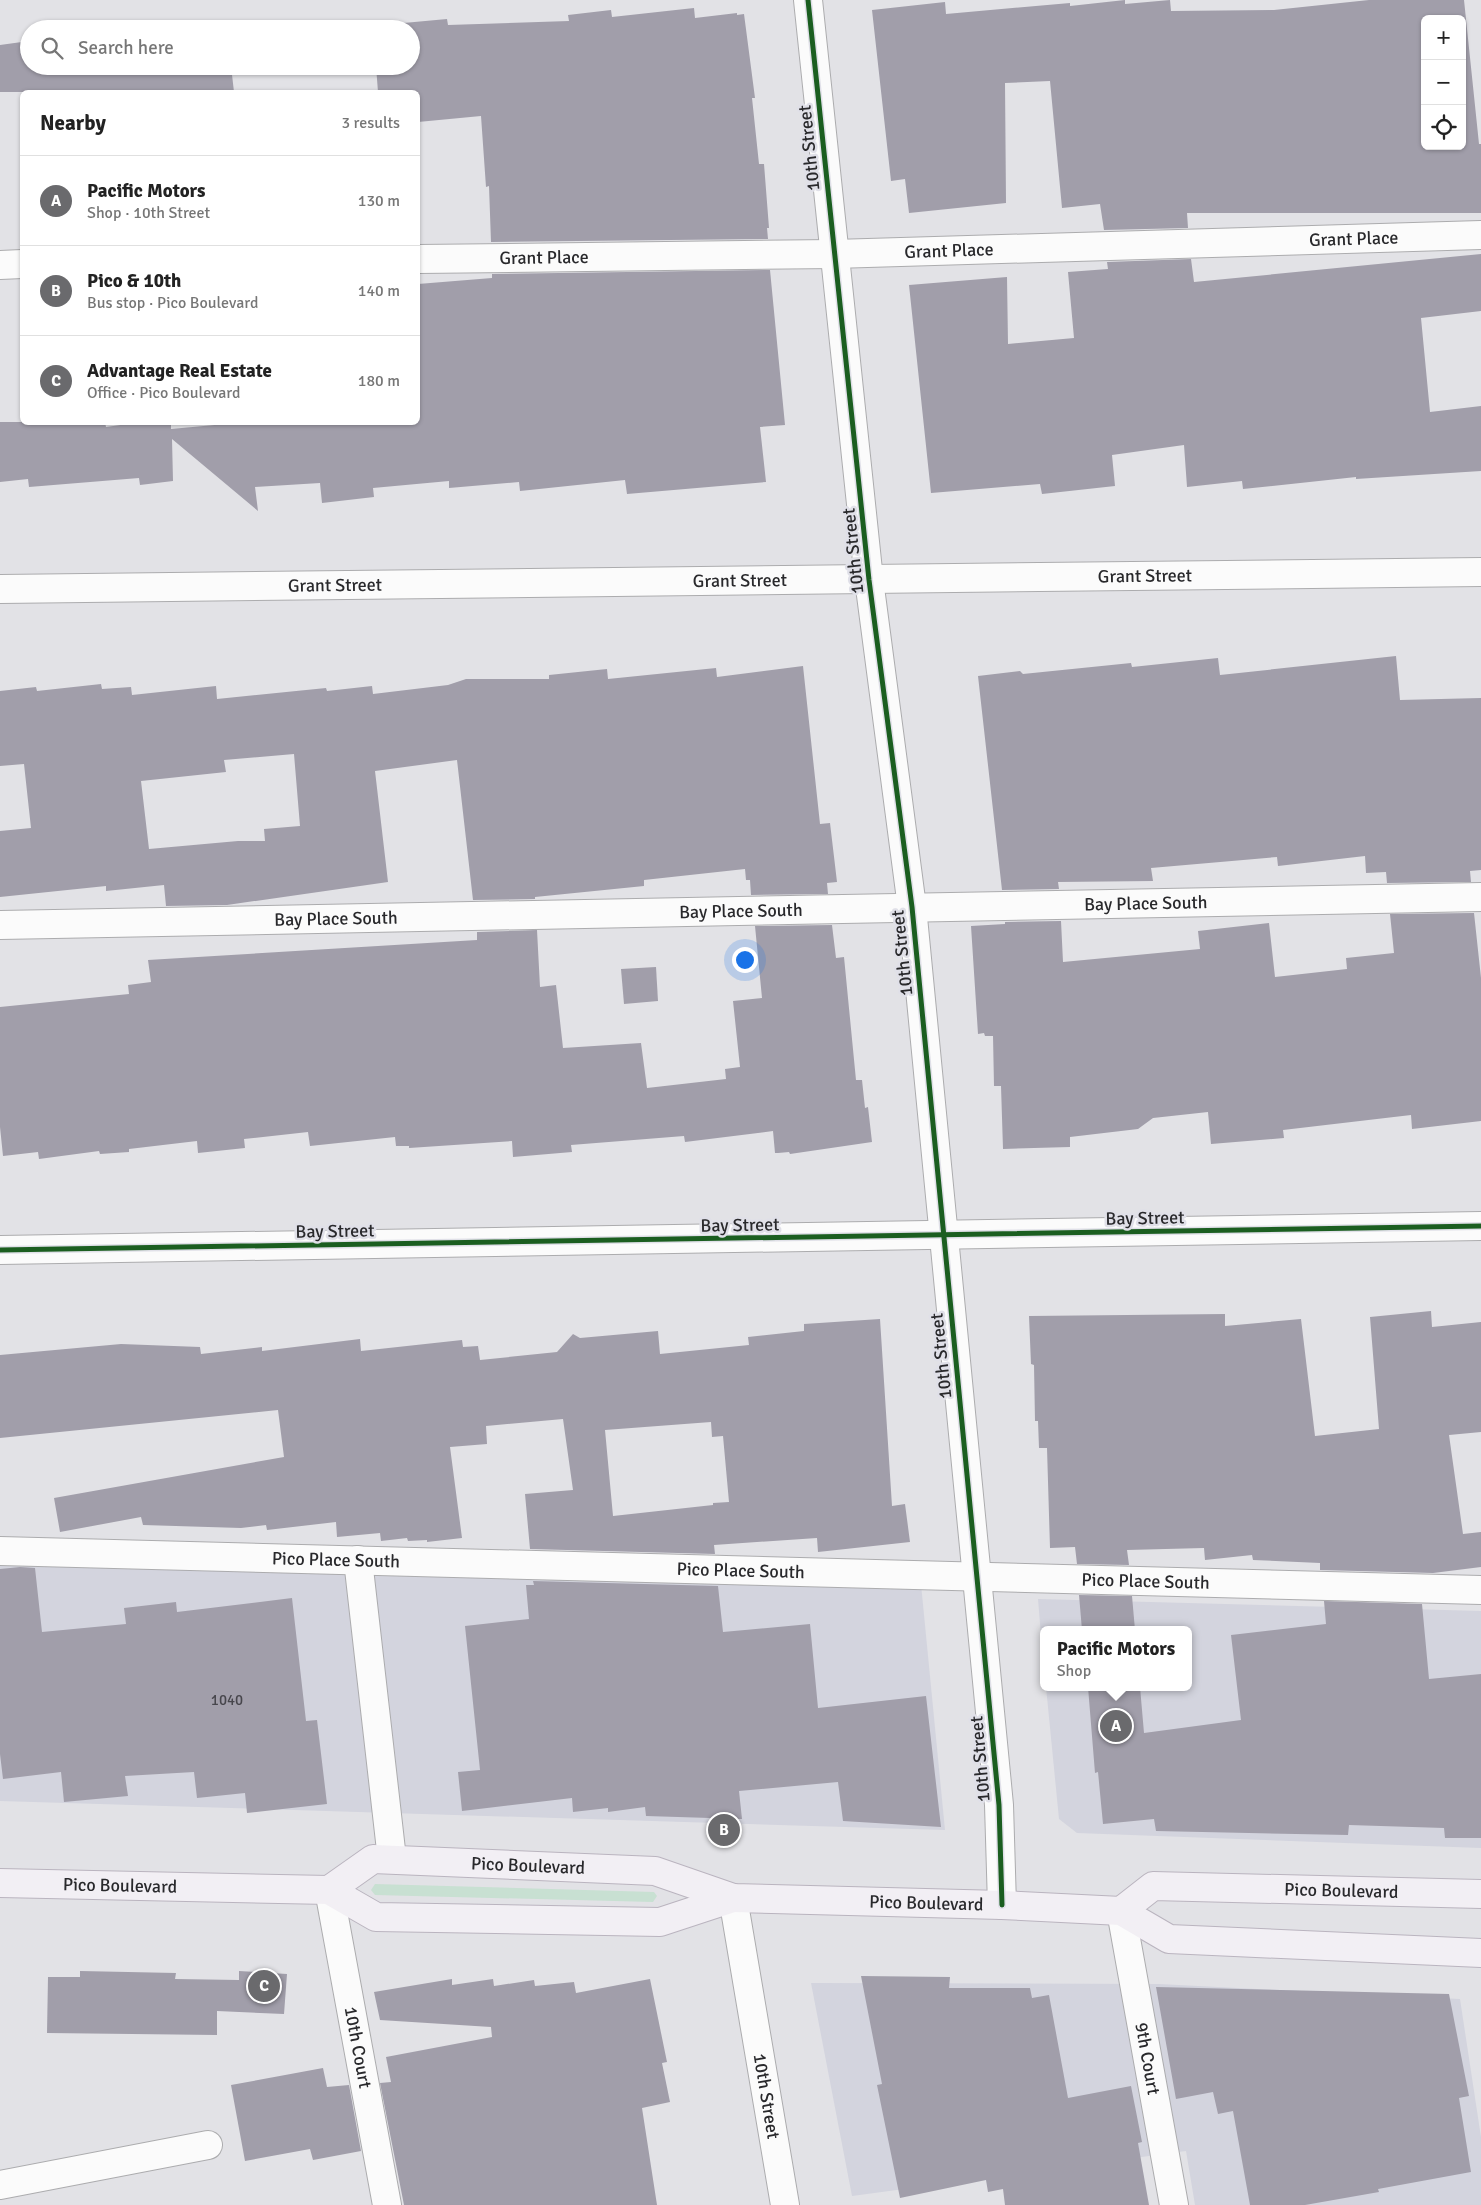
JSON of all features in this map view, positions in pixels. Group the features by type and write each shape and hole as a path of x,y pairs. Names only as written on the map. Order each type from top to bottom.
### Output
{"main road":[{"name":"Pico Boulevard","path":"329,1890 373,1859 655,1870 733,1898 1002,1905 1121,1911 1169,1939 1481,1953"},
{"name":"Pico Boulevard","path":"0,1884 329,1890 376,1917 660,1922 733,1898"},
{"name":"Pico Boulevard","path":"1121,1911 1153,1886 1481,1894"}],"street":[{"name":"10th Street","path":"808,0 869,580 912,907 998,1805 1002,1905"},
{"name":"Grant Place","path":"420,259 834,254 1481,235"},
{"path":"0,265 20,264"},
{"name":"Grant Street","path":"0,589 1481,572"},
{"name":"Bay Place South","path":"0,925 1481,898"},
{"name":"Bay Street","path":"0,1250 1481,1226"},
{"name":"Pico Place South","path":"0,1551 1481,1590"},
{"path":"358,1560 392,1859"},
{"name":"10th Court","path":"329,1890 387,2205"},
{"name":"10th Street","path":"733,1898 786,2205"},
{"name":"9th Court","path":"1121,1911 1174,2205"},
{"path":"0,2185 208,2145"}],"shaded area":[{"path":"0,1564 921,1584 945,1830 0,1801"},
{"path":"1038,1599 1481,1611 1481,1848 1077,1833 1059,1819 1046,1691 1192,1691 1192,1626 1040,1626"},
{"path":"811,1983 1159,1984 1460,1999 1481,2137 1481,2205 1195,2205 1186,2151 852,2196"}],"green space":[{"path":"375,1884 654,1892 657,1896 653,1902 375,1895 371,1890"}],"building":[{"path":"1125,0 1125,4 1170,0 1171,11 1274,10 1369,0 1464,0 1466,15 1421,15 1421,150 1466,150 1466,19 1479,144 1481,144 1481,213 1187,213 1188,228 1104,230 1100,204 1062,208 1050,81 1005,83 1006,203 909,213 905,179 891,181 872,10 945,2 946,14 1070,3 1070,6"},
{"path":"694,8 695,18 737,13 737,15 744,14 755,98 752,98 759,164 764,164 769,228 767,228 768,239 491,242 489,186 486,187 481,116 420,122 420,90 378,90 377,75 420,75 420,21 447,19 448,25 569,21 568,15 611,10 612,17"},
{"path":"20,42 20,75 232,75 234,90 20,90 20,92 0,92 0,45"},
{"path":"1481,254 1481,311 1421,318 1430,412 1481,406 1481,471 1356,479 1356,477 1243,489 1242,481 1187,487 1184,445 1112,455 1115,486 1042,494 1040,484 931,493 909,285 1007,277 1008,344 1074,338 1068,272 1108,269 1107,262 1191,259 1194,282"},
{"path":"770,270 785,425 760,427 766,482 627,494 625,480 520,491 519,482 449,488 449,481 373,488 374,497 322,503 320,483 255,487 258,511 172,439 173,481 140,485 139,478 29,487 28,479 0,482 0,422 20,422 20,425 106,425 106,427 120,425 171,425 171,429 214,425 420,425 420,284 492,278 492,274"},
{"path":"1396,656 1400,700 1481,698 1481,870 1470,871 1471,882 1387,883 1386,872 1366,873 1365,856 1278,866 1277,857 1151,868 1153,881 1058,882 1059,889 1002,890 978,676 1020,671 1023,674 1131,663 1132,667 1218,658 1220,675"},
{"path":"803,666 820,824 830,823 837,882 827,883 828,894 751,895 750,880 746,880 745,869 644,880 644,886 535,897 535,899 473,900 457,760 375,771 388,882 227,905 166,906 164,885 106,891 106,886 0,897 0,831 31,828 24,764 0,766 0,691 36,687 37,691 101,684 102,689 131,687 132,695 216,686 217,699 326,688 327,691 372,686 373,694 448,685 466,679 549,679 549,675 607,669 608,679 716,668 717,677","holes":["294,754 300,826 264,829 265,841 238,841 149,849 141,781 226,772 224,760"]},
{"path":"1474,913 1481,978 1481,1121 1412,1129 1411,1115 1283,1130 1284,1138 1211,1144 1208,1112 1153,1118 1138,1129 1070,1137 1070,1147 1003,1149 1001,1086 994,1086 993,1036 985,1036 984,1033 978,1034 971,926 1005,924 1005,922 1061,921 1063,962 1200,949 1198,931 1269,923 1275,977 1347,969 1346,958 1394,953 1390,914"},
{"path":"832,925 836,958 844,957 856,1080 862,1080 865,1108 868,1107 872,1142 790,1154 789,1152 775,1153 773,1131 685,1142 684,1136 571,1145 572,1152 513,1157 512,1141 409,1148 409,1146 396,1146 395,1137 310,1146 308,1132 244,1139 245,1148 198,1153 197,1141 129,1149 129,1152 100,1154 99,1151 39,1159 38,1152 3,1156 0,1127 0,1007 129,994 128,985 151,982 148,960 477,940 477,932 537,930 540,987 556,985 563,1048 641,1043 647,1088 726,1079 725,1069 740,1067 733,1001 762,998 755,926"},
{"path":"656,967 658,1001 624,1004 621,969"},
{"path":"1431,1311 1432,1327 1481,1322 1481,1432 1449,1435 1463,1534 1481,1532 1481,1567 1433,1573 1320,1570 1320,1563 1253,1560 1252,1555 1205,1560 1204,1548 1127,1550 1129,1565 1077,1564 1075,1547 1050,1548 1047,1448 1039,1448 1038,1421 1035,1421 1034,1365 1031,1364 1029,1316 1225,1314 1225,1326 1301,1319 1315,1436 1379,1429 1370,1317"},
{"path":"880,1319 892,1506 905,1504 910,1542 818,1552 817,1538 714,1545 715,1554 530,1549 525,1494 573,1490 563,1419 486,1426 487,1444 450,1447 462,1538 427,1542 427,1540 408,1541 407,1538 381,1541 380,1533 337,1537 336,1522 267,1530 266,1525 241,1528 143,1525 141,1517 60,1532 54,1498 284,1457 278,1410 0,1438 0,1355 121,1344 200,1347 201,1354 262,1347 262,1351 360,1339 361,1351 462,1340 463,1347 478,1346 480,1360 557,1352 573,1334 580,1338 658,1331 660,1354 749,1345 748,1337 804,1331 804,1324","holes":["711,1422 712,1437 723,1436 729,1502 613,1516 605,1430"]},
{"path":"35,1568 42,1632 126,1624 124,1608 176,1602 177,1612 292,1598 306,1721 317,1720 327,1804 247,1813 245,1793 197,1798 194,1772 125,1776 128,1796 64,1802 61,1772 3,1779 0,1754 0,1569"},
{"path":"533,1581 718,1586 723,1632 810,1624 818,1708 926,1696 941,1827 843,1821 838,1782 739,1791 742,1819 646,1816 645,1807 608,1812 608,1808 573,1812 572,1798 462,1811 458,1772 480,1770 465,1626 529,1619 526,1585 534,1585"},
{"path":"1079,1595 1132,1596 1135,1626 1082,1626"},
{"path":"1324,1601 1422,1604 1429,1679 1481,1674 1481,1838 1445,1838 1444,1828 1349,1825 1348,1835 1156,1831 1154,1819 1103,1824 1098,1772 1095,1773 1088,1691 1140,1691 1144,1733 1241,1720 1231,1635 1326,1624"},
{"path":"80,1971 176,1973 175,1979 239,1980 239,1971 287,1974 284,2014 217,2011 217,2035 47,2033 48,1977 80,1977"},
{"path":"861,1976 950,1977 949,1988 1030,1988 1032,1998 1049,1995 1068,2098 1131,2086 1142,2142 1138,2143 1149,2205 1005,2205 1003,2189 988,2192 986,2180 900,2198 877,2085 882,2084"},
{"path":"452,1979 452,1985 493,1979 494,1986 534,1980 535,1986 574,1982 576,1993 650,1979 667,2062 662,2063 670,2102 642,2108 657,2205 404,2205 380,2083 391,2082 386,2057 492,2037 491,2027 380,2020 374,1992"},
{"path":"1156,1987 1449,1994 1469,2096 1459,2098 1471,2172 1378,2189 1379,2192 1305,2205 1250,2205 1233,2111 1218,2114 1213,2092 1176,2099"},
{"path":"323,2068 327,2087 349,2085 361,2151 313,2160 310,2149 245,2161 231,2085"}],"cycle path":[{"path":"808,0 869,580 912,907 999,1805 1002,1905"},
{"path":"0,1250 1481,1226"}],"place":[{"name":"Pacific Motors","path":"1116,1726"},
{"name":"Pico & 10th","path":"724,1830"},
{"name":"Advantage Real Estate","path":"264,1986"}]}
